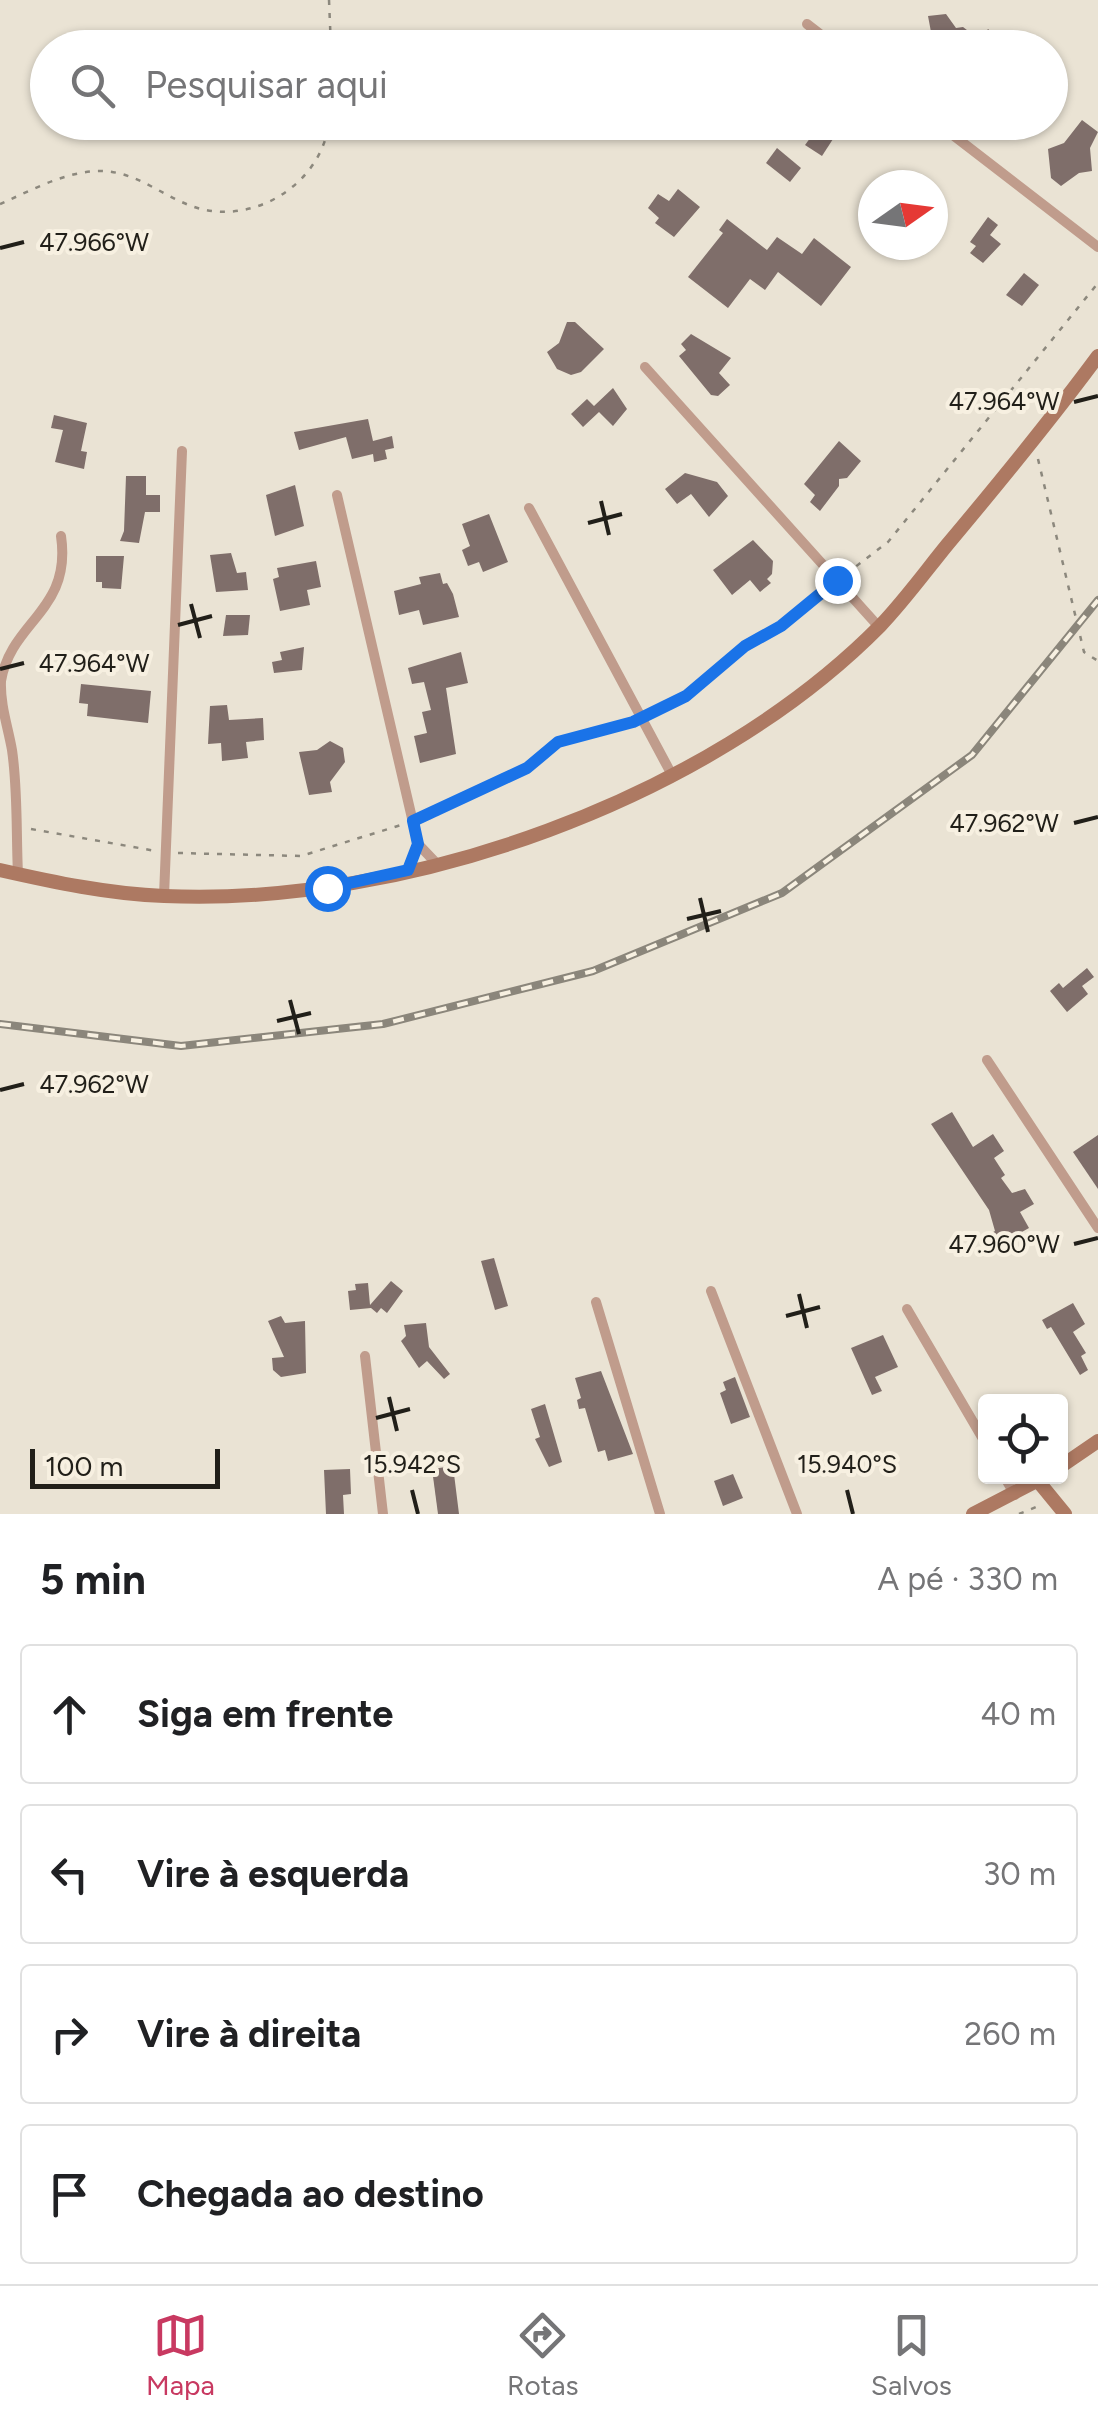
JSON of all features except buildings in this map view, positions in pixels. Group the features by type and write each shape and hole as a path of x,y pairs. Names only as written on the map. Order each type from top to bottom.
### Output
{"street":[{"path":"807,24 815,30"},
{"path":"960,140 1098,246"},
{"path":"0,870 164,896 327,888 437,864 567,826 672,775 787,703 879,627 1030,446 1098,356"},
{"path":"645,367 879,627"},
{"path":"164,896 182,452"},
{"path":"337,494 418,844 437,864"},
{"path":"528,508 672,775"},
{"path":"18,874 13,761 1,682 13,654 60,585 64,560 61,536"},
{"path":"408,870 418,844"},
{"path":"987,1060 1098,1228"},
{"path":"711,1292 797,1514"},
{"path":"596,1302 660,1514"},
{"path":"908,1309 978,1430"},
{"path":"365,1356 382,1514"},
{"path":"1068,1461 1098,1442"},
{"path":"1009,1484 1015,1494"},
{"path":"973,1514 1033,1484"},
{"path":"1045,1484 1065,1514"}],"path":[{"path":"329,0 330,30"},
{"path":"0,204 60,178 96,171 134,176 213,212 258,205 302,184 327,140"},
{"path":"16,826 166,852 302,856 413,821 527,768 558,742 640,719 686,696 745,646 781,626 888,542 1098,284"},
{"path":"1030,446 1043,467 1069,578 1065,586 1084,652 1098,661"},
{"path":"1019,1514 1053,1500"}],"railway":[{"path":"0,1024 181,1046 383,1024 593,971 782,893 972,755 1098,600"}],"route":[{"path":"327,888 408,870 418,844 413,821 527,768 558,742 633,722 686,696 745,646 781,626 837,580"}]}
